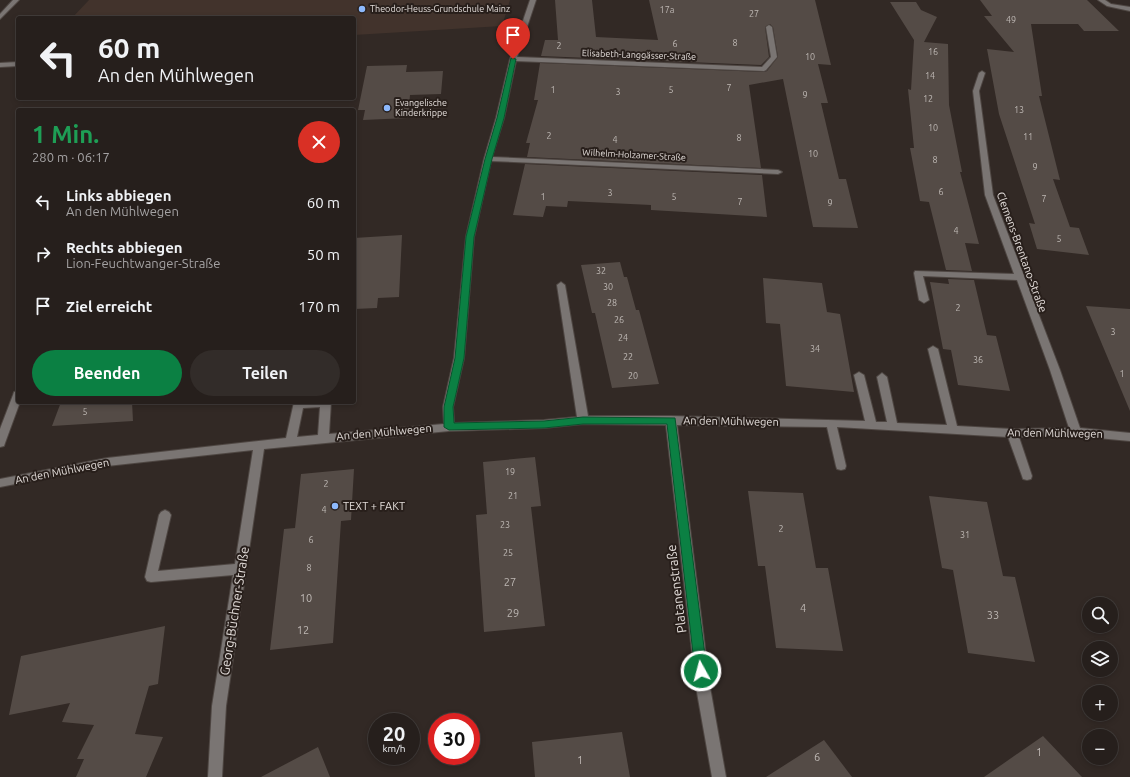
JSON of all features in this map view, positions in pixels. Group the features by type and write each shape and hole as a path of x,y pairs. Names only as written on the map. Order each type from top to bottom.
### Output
{"street":[{"path":"0,17 16,0"},
{"path":"449,427 448,407 459,358 470,237 488,159 500,118 513,59 533,0"},
{"path":"1101,0 1109,5 1130,9"},
{"name":"Elisabeth-Langgässer-Straße","path":"513,59 764,69 774,57 769,27"},
{"path":"0,65 16,64"},
{"name":"Clemens-Brentano-Straße","path":"982,73 976,91 989,195 1055,370 1076,432"},
{"name":"Wilhelm-Holzamer-Straße","path":"488,159 778,172"},
{"path":"924,300 918,273 1019,277"},
{"path":"561,285 583,420"},
{"path":"933,349 953,429"},
{"path":"859,375 871,424"},
{"path":"882,376 893,426"},
{"path":"0,443 16,400"},
{"path":"291,441 298,404"},
{"path":"323,438 326,404"},
{"name":"An den Mühlwegen","path":"0,483 107,462 291,441 449,427 544,424 583,420 671,420 871,424 1012,433 1076,432 1130,437"},
{"name":"Platanenstraße","path":"671,420 703,687 719,777"},
{"path":"832,423 841,466"},
{"path":"1012,433 1027,476"},
{"name":"Georg-Büchner-Straße","path":"215,777 219,706 259,445"},
{"path":"165,515 151,577 240,569"}],"shaded area":[{"name":"Theodor-Heuss-Grundschule Mainz","path":"89,0 510,0 502,26 356,35 356,16 74,16"}],"building":[{"path":"555,0 592,0 596,37 658,40 649,0 815,0 831,65 818,64 828,103 821,103 839,179 846,179 858,228 813,227 783,79 749,85 761,168 527,157 530,143 526,143 538,100 534,100 540,63 764,72 767,71 778,57 773,27 770,24 765,27 769,57 761,65 541,56 545,40 558,40"},
{"path":"980,0 1087,0 1119,31 1084,31 1078,24 1031,24 1042,96 1039,96 1060,180 1053,179 1070,227 1079,228 1089,255 1037,249 1029,223 1035,224 999,114 987,49 1014,52 984,16 992,16"},
{"path":"890,2 916,2 921,10 937,17 924,42 948,44 949,105 962,172 960,172 979,244 965,243 972,271 946,270 929,202 920,201 910,148 914,148 908,89 911,90 914,40"},
{"path":"407,65 406,72 443,71 441,94 410,95 408,118 363,120 365,110 358,110 367,66"},
{"path":"525,164 762,175 767,217 651,210 651,205 568,201 567,207 546,206 543,217 513,215"},
{"path":"402,235 399,297 378,298 377,308 356,309 356,238"},
{"path":"620,262 624,277 627,277 636,310 639,310 659,384 612,388 595,313 592,313 581,265"},
{"path":"763,278 822,283 827,312 840,314 854,392 786,386 780,324 766,323"},
{"path":"948,279 974,280 987,335 996,336 1010,391 958,385 951,350 943,349 930,282 949,284"},
{"path":"1086,306 1130,309 1130,411"},
{"path":"60,404 132,404 133,421 52,426"},
{"path":"535,457 541,506 531,507 545,626 484,632 476,515 487,514 483,462"},
{"path":"354,469 351,520 341,521 333,643 270,650 284,529 295,528 301,474"},
{"path":"748,491 803,493 816,568 828,568 843,651 776,648 765,566 758,566"},
{"path":"929,496 987,502 1003,576 1015,577 1035,662 968,653 953,570 942,568"},
{"path":"165,626 158,684 149,686 135,734 163,737 146,777 76,777 84,759 77,759 94,725 62,722 70,703 9,715 21,656"},
{"path":"622,732 630,777 535,777 532,742"},
{"path":"1043,736 1082,777 984,777"},
{"path":"824,740 852,777 766,777"},
{"path":"318,747 330,777 261,777"}],"place":[{"name":"Theodor-Heuss-Grundschule Mainz","path":"362,9"},
{"name":"Evangelische Kinderkrippe","path":"387,108"},
{"name":"TEXT + FAKT","path":"335,506"}],"route":[{"path":"513,59 500,118 488,159 470,237 459,358 448,407 449,427 544,424 583,420 671,420 701,671"}]}
